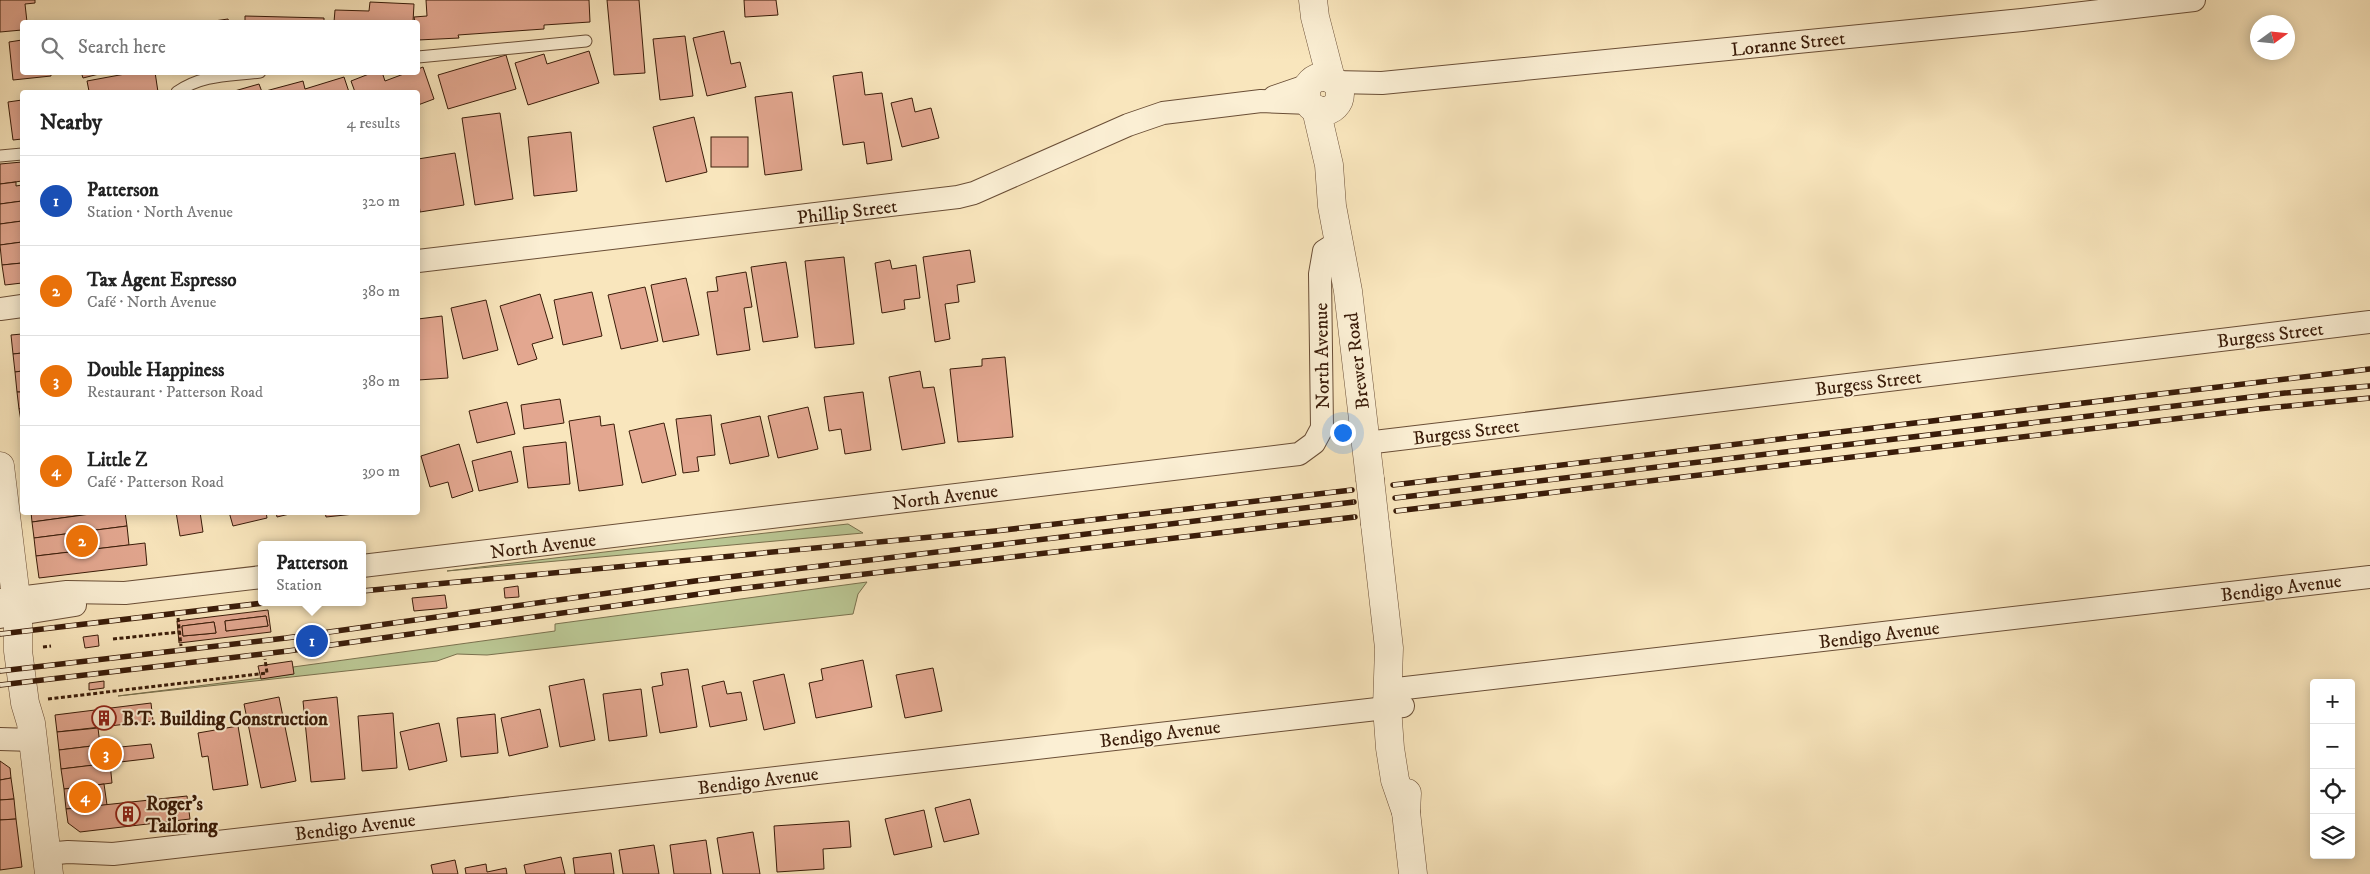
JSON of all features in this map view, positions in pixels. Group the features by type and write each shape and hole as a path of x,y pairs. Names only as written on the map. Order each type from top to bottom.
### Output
{"street":[{"name":"Loranne Street","path":"1323,93 1382,83 2022,20 2194,0"},
{"name":"Brewer Road","path":"1314,9 1328,165 1338,242 1348,291 1389,648 1394,698 1395,780 1406,812 1412,874"},
{"name":"Phillip Street","path":"420,261 958,197 987,187 1128,125 1163,113 1323,93"},
{"name":"North Avenue","path":"366,566 1300,454 1314,443 1322,428 1320,274 1324,251 1338,242"},
{"path":"0,309 20,306"},
{"name":"Burgess Street","path":"1366,443 2370,322"},
{"path":"0,466 8,607 32,731 48,866"},
{"path":"8,607 67,592 125,593 258,577"},
{"name":"Bendigo Avenue","path":"48,866 68,852 113,854 2370,577"},
{"path":"0,728 32,731"},
{"path":"0,740 32,731"}],"lane":[{"path":"420,57 586,41"},
{"path":"180,90 204,78 232,75"},
{"path":"0,156 20,154"}],"path":[{"path":"178,618 181,646"},
{"path":"113,639 180,632"},
{"path":"44,647 50,646"},
{"path":"50,699 267,674 265,659"}],"green space":[{"path":"848,524 863,533 447,571 721,538"},
{"path":"867,582 858,594 853,614 487,655 457,654 437,661 118,696 293,674 293,667 555,631 555,624"}],"building":[{"path":"0,0 35,0 35,3 25,4 27,20 20,20 20,30 0,32"},
{"path":"426,0 589,0 590,22 544,25 544,29 458,35 459,38 420,40 420,20 415,20 414,17 427,16"},
{"path":"607,0 639,0 645,73 614,75"},
{"path":"744,0 776,0 778,15 745,17"},
{"path":"370,2 414,4 413,20 334,20 335,10 369,11"},
{"path":"245,16 324,18 324,20 245,20"},
{"path":"724,31 731,64 740,62 746,87 707,96 693,38"},
{"path":"685,36 693,96 660,100 653,39"},
{"path":"20,40 20,75 51,76 13,80 9,42"},
{"path":"589,51 599,83 528,105 515,63 544,54 547,64"},
{"path":"506,55 516,89 448,109 438,75"},
{"path":"423,67 434,99 420,104 420,90 354,90 351,81 366,75 383,75 385,81 401,75 420,75 420,68"},
{"path":"862,72 865,95 882,93 892,160 867,164 864,142 843,145 833,76"},
{"path":"82,75 95,75 83,78"},
{"path":"120,75 155,75 158,90 89,90 87,81"},
{"path":"344,77 348,90 269,90 303,81 305,89"},
{"path":"259,84 261,90 238,90"},
{"path":"792,92 802,170 765,175 755,97"},
{"path":"912,98 915,112 931,108 939,138 902,147 891,103"},
{"path":"20,100 20,139 13,140 8,102"},
{"path":"500,113 513,199 475,205 462,118"},
{"path":"694,117 707,172 666,182 653,127"},
{"path":"571,132 577,191 534,196 528,137"},
{"path":"711,137 748,137 748,167 711,167"},
{"path":"455,153 464,205 420,212 420,159"},
{"path":"20,162 20,181 0,184 0,164"},
{"path":"16,182 16,186 20,185 20,201 0,204 0,184"},
{"path":"20,201 20,221 0,224 0,204"},
{"path":"20,221 20,242 0,245 0,224"},
{"path":"20,242 20,263 2,265 0,245"},
{"path":"970,250 975,282 957,285 959,302 945,304 950,339 935,342 923,257"},
{"path":"844,257 854,344 815,348 805,261"},
{"path":"890,260 892,269 916,265 920,298 904,300 905,309 882,313 875,263"},
{"path":"786,262 798,337 763,342 751,267"},
{"path":"20,263 20,283 5,285 2,265"},
{"path":"746,272 752,307 744,308 750,350 717,355 707,292 718,291 716,277"},
{"path":"686,278 699,335 663,342 651,285"},
{"path":"645,287 658,341 621,349 608,295"},
{"path":"592,292 602,336 563,345 554,300"},
{"path":"540,294 553,338 532,344 537,359 518,365 500,306"},
{"path":"486,300 498,350 463,359 451,308"},
{"path":"442,316 448,378 420,380 420,319"},
{"path":"20,334 20,353 13,354 11,335"},
{"path":"20,353 20,371 15,372 13,354"},
{"path":"1005,357 1013,437 958,442 950,369 982,366 982,359"},
{"path":"20,371 20,392 17,392 15,372"},
{"path":"920,371 923,388 934,387 945,443 902,450 889,377"},
{"path":"17,392 20,392 19,409"},
{"path":"863,392 871,450 845,454 841,429 829,431 824,397"},
{"path":"560,399 564,423 524,429 521,405"},
{"path":"507,402 515,434 477,443 469,411"},
{"path":"808,407 818,449 778,458 768,416"},
{"path":"711,415 715,455 697,457 699,471 683,473 676,419"},
{"path":"600,416 601,426 614,424 623,485 579,491 569,421"},
{"path":"760,416 769,456 730,464 721,424"},
{"path":"664,423 676,475 642,483 629,431"},
{"path":"566,442 570,484 528,488 523,447"},
{"path":"459,444 473,491 452,498 448,482 430,487 421,456"},
{"path":"511,451 518,482 479,491 472,461"},
{"path":"31,515 83,515 32,522"},
{"path":"83,515 125,515 127,526 34,538 32,522"},
{"path":"176,515 200,515 203,532 180,536"},
{"path":"230,515 266,515 267,518 233,526"},
{"path":"326,515 345,515 326,517"},
{"path":"127,526 129,545 36,556 34,538"},
{"path":"145,543 147,565 39,578 36,556"},
{"path":"518,586 519,597 505,598 504,588"},
{"path":"445,595 447,608 414,611 412,598"},
{"path":"268,610 271,632 179,643 177,621","holes":["266,616 268,626 226,631 225,621","214,622 216,633 183,636 182,626"]},
{"path":"266,616 268,626 226,631 225,621"},
{"path":"214,622 216,633 183,636 182,626"},
{"path":"98,635 99,646 85,648 83,637"},
{"path":"863,660 872,707 816,718 809,683 823,680 821,669"},
{"path":"292,661 294,674 261,679 258,666"},
{"path":"933,668 942,711 905,718 896,675"},
{"path":"688,669 697,727 660,733 652,687 663,685 661,673"},
{"path":"784,674 795,723 764,730 753,681"},
{"path":"584,679 595,740 560,747 549,686"},
{"path":"104,681 104,688 89,690 89,683"},
{"path":"724,681 727,694 741,692 747,720 710,727 702,686"},
{"path":"641,689 647,736 609,741 603,694"},
{"path":"279,697 296,781 261,788 244,704"},
{"path":"337,697 345,779 311,782 303,701"},
{"name":"B.T. Building Construction","path":"151,703 153,721 57,732 55,715"},
{"path":"540,709 548,747 509,756 501,718"},
{"path":"393,713 397,768 362,771 358,716"},
{"path":"495,714 498,753 461,757 457,718"},
{"path":"439,723 447,761 409,770 400,732"},
{"path":"238,726 248,785 213,790 208,756 202,757 198,733"},
{"path":"98,728 100,745 59,750 57,732"},
{"path":"151,744 154,758 61,769 59,750 100,745 100,749"},
{"path":"0,761 10,768 11,778 0,780"},
{"path":"110,763 112,783 64,789 61,769"},
{"path":"11,778 14,799 0,800 0,780"},
{"path":"104,784 107,805 66,809 64,789"},
{"name":"Roger's Tailoring","path":"187,796 190,819 80,832 68,823 66,809"},
{"path":"14,799 16,819 0,820 0,800"},
{"path":"970,799 979,834 944,842 935,808"},
{"path":"924,810 932,847 894,855 885,819"},
{"path":"16,819 22,867 0,870 0,820"},
{"path":"849,821 851,847 823,849 824,869 777,872 774,826"},
{"path":"753,832 760,874 723,874 717,838"},
{"path":"706,840 711,874 674,874 670,845"},
{"path":"654,845 659,874 623,874 619,850"},
{"path":"611,853 614,874 575,874 573,858"},
{"path":"561,857 565,874 526,874 524,865"},
{"path":"455,860 458,874 433,874 431,865"},
{"path":"486,864 487,872 506,868 507,874 466,874 465,868"}],"railway":[{"path":"1393,485 2370,369"},
{"path":"1395,498 2285,393 2370,386"},
{"path":"1396,511 2258,409 2370,398"},
{"path":"366,591 995,531 1352,490"},
{"path":"0,671 286,638 695,581 1354,502"},
{"path":"0,685 288,651 736,589 1355,517"},
{"path":"0,634 258,604"}],"place":[{"name":"Tax Agent Espresso","path":"82,541"},
{"name":"Patterson","path":"312,641"},
{"name":"B.T. Building Construction","path":"104,718"},
{"name":"Double Happiness","path":"106,754"},
{"name":"Little Z","path":"85,797"},
{"name":"Roger's Tailoring","path":"128,814"}]}
